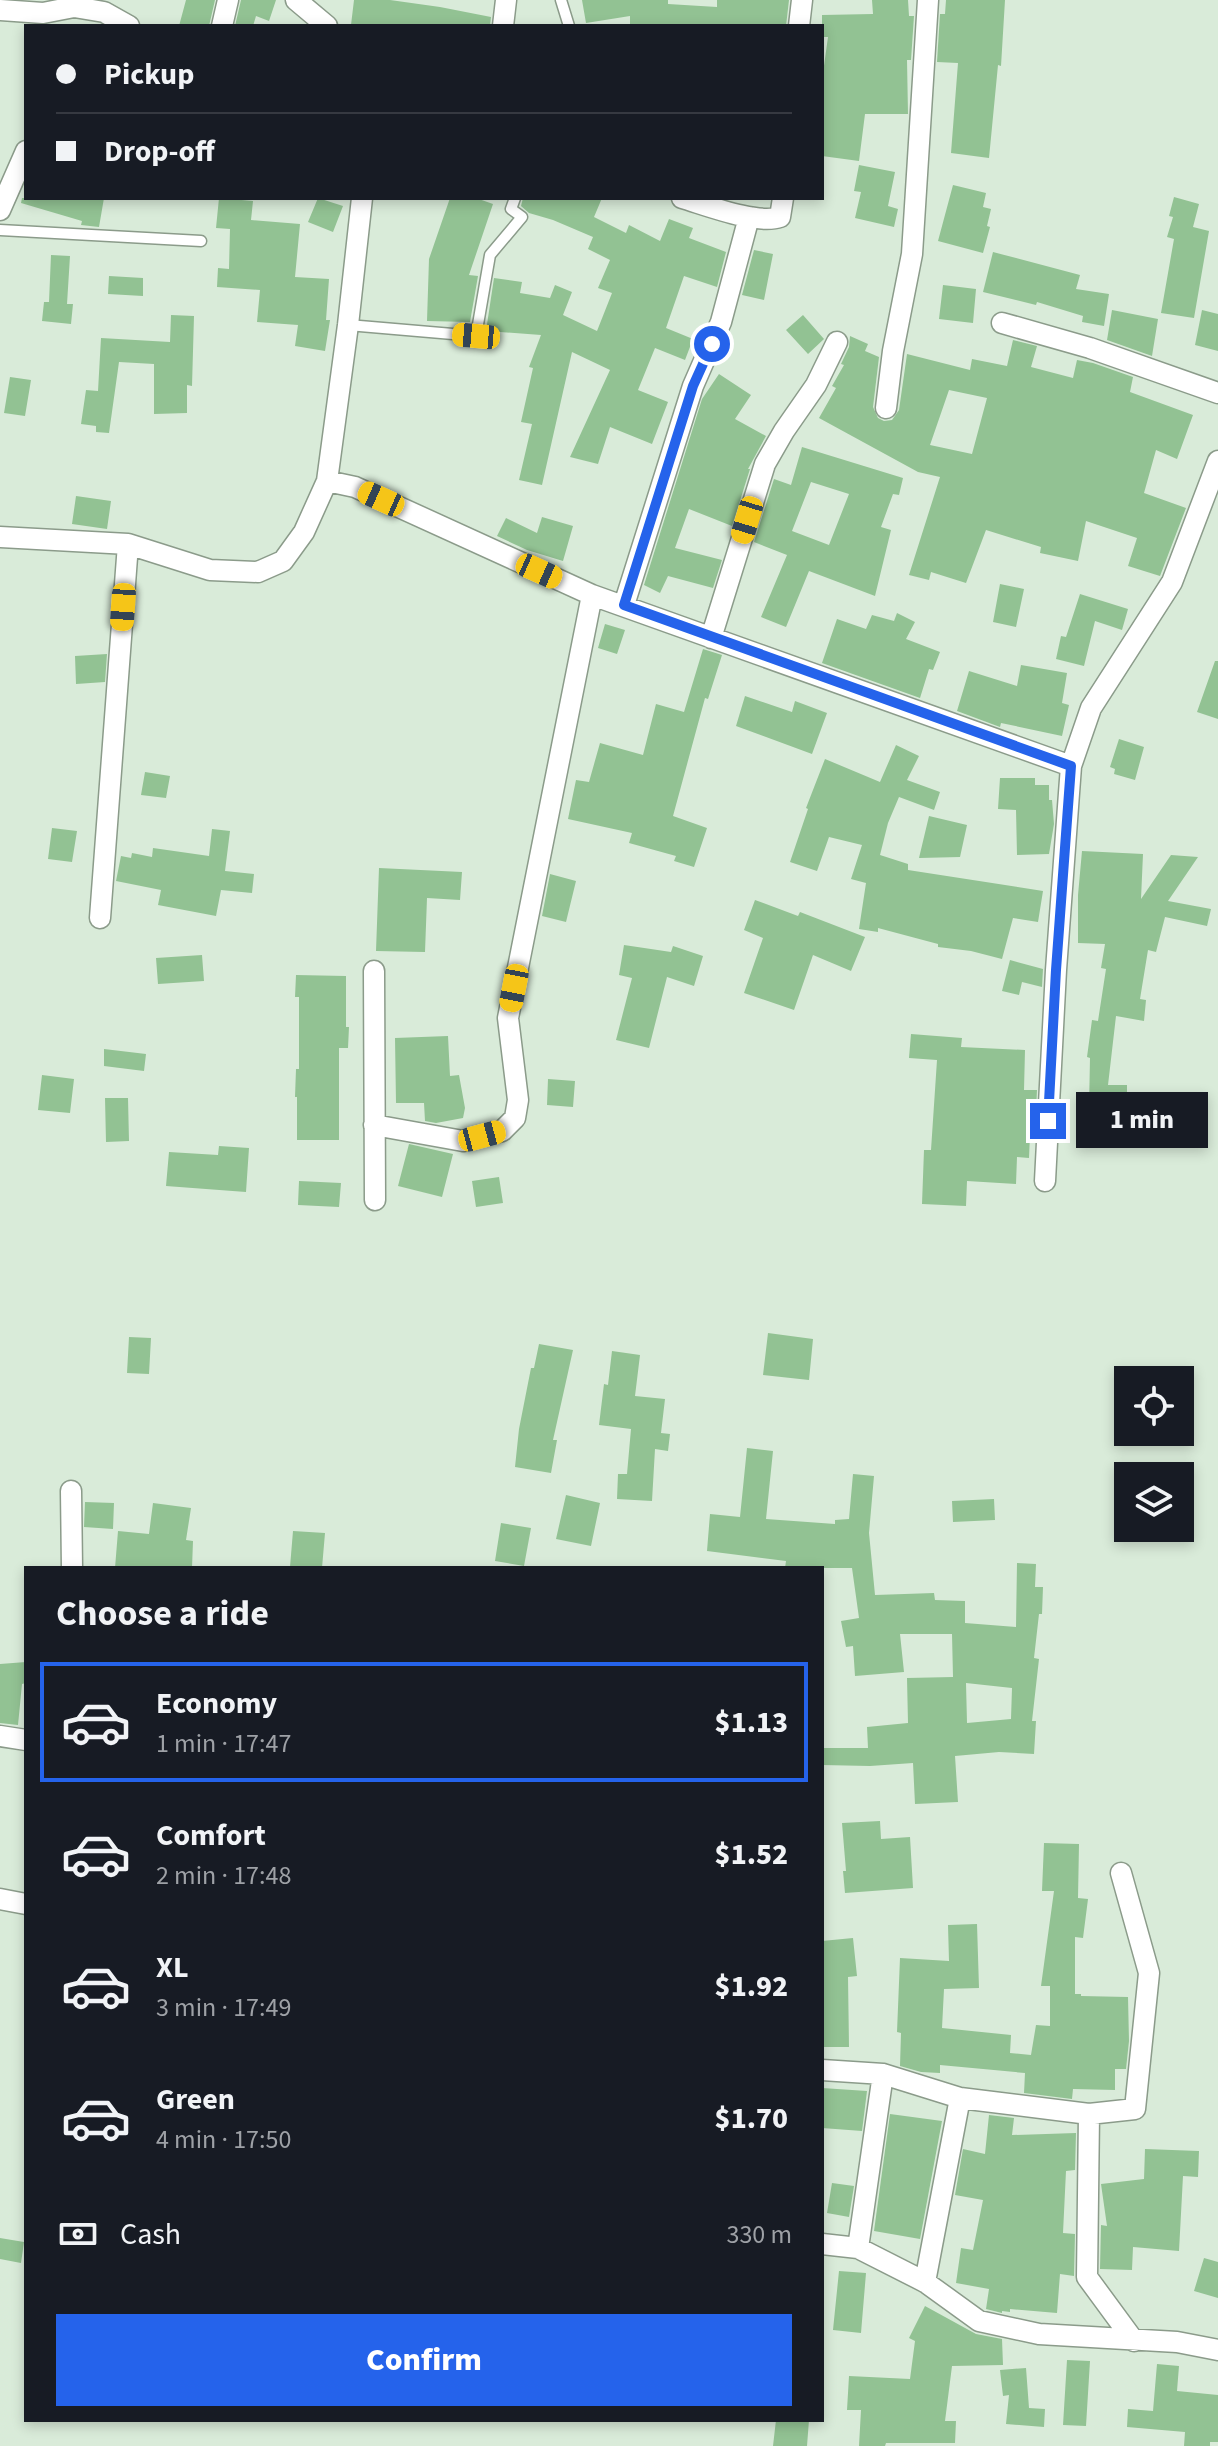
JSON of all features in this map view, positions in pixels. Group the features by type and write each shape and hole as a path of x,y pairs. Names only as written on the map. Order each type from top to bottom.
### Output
{"street":[{"path":"222,24 228,0"},
{"path":"296,0 325,24"},
{"path":"503,24 506,0"},
{"path":"799,24 802,0"},
{"path":"886,408 893,351 912,254 928,0"},
{"path":"0,10 44,13 74,7 104,12 125,24"},
{"path":"0,210 24,156"},
{"path":"0,537 128,544 210,570 258,572 283,561 304,532 327,481 362,200"},
{"path":"689,200 749,217 773,220 780,217 783,200"},
{"path":"624,605 693,386 721,322 749,217"},
{"path":"1002,323 1090,348 1218,393"},
{"path":"711,638 765,464 816,385 837,342"},
{"path":"1045,1181 1071,766 1091,708 1172,582 1218,461"},
{"path":"327,481 355,487 592,595 1071,766"},
{"path":"100,918 128,544"},
{"path":"374,1125 463,1141 502,1131 515,1118 518,1100 508,1018 592,595"},
{"path":"374,971 375,1200"},
{"path":"71,1491 72,1566"},
{"path":"0,1736 24,1740"},
{"path":"824,2070 883,2074 960,2098 1089,2114 1135,2109 1149,1973 1121,1873"},
{"path":"0,1899 24,1904"},
{"path":"858,2248 883,2074"},
{"path":"925,2282 960,2098"},
{"path":"1089,2114 1087,2277 1134,2341"},
{"path":"824,2244 858,2248 925,2282 979,2321 1039,2334 1177,2342 1218,2350"}],"lane":[{"path":"561,0 568,24"},
{"path":"348,325 476,336 490,255 522,217 511,209 514,200"},
{"path":"0,230 201,241"}],"building":[{"path":"186,0 215,0 209,24 180,24"},
{"path":"241,0 276,0 269,21 256,16 254,24 235,24"},
{"path":"354,0 390,0 491,17 490,24 351,24"},
{"path":"582,0 668,0 668,4 717,7 717,0 789,0 786,24 630,24 630,16 586,23"},
{"path":"872,0 908,0 909,16 914,16 911,60 907,60 908,114 865,114 859,161 824,156 824,66 828,37 824,37 822,15 873,14"},
{"path":"946,0 1005,0 1001,66 998,65 989,158 951,153 958,63 937,62 940,14 945,14"},
{"path":"859,165 895,172 888,206 898,209 894,227 855,218 861,192 854,191"},
{"path":"953,185 986,193 983,207 991,209 983,253 938,241"},
{"path":"1174,197 1199,204 1193,227 1209,231 1194,318 1161,313 1174,239 1167,237 1173,217 1169,216"},
{"path":"22,198 104,200 99,227 81,225 82,221 21,203"},
{"path":"219,200 253,201 251,220 300,224 295,277 329,279 326,320 330,320 325,351 295,346 298,325 257,322 260,290 217,287 218,268 229,269 230,229 216,228"},
{"path":"317,200 343,206 333,232 308,222"},
{"path":"449,200 482,200 493,204 469,275 478,276 470,322 427,321 429,259"},
{"path":"522,200 601,200 594,217 626,233 629,225 660,241 669,219 693,228 689,238 726,252 717,287 684,276 666,328 693,339 685,360 655,348 638,390 668,402 652,444 610,427 598,464 570,457 610,370 572,352 542,485 519,480 532,424 521,422 533,368 529,367 541,335 486,331 494,278 522,282 520,293 550,298 555,285 572,292 563,315 597,331 612,293 598,288 610,260 588,249 593,237 529,213 521,206"},
{"path":"754,250 773,254 764,300 742,295"},
{"path":"993,252 1080,275 1076,289 1109,294 1104,326 1082,322 1083,316 1037,302 1036,305 983,292"},
{"path":"51,255 70,256 67,304 73,304 71,324 42,321 44,302 49,302"},
{"path":"109,276 143,278 143,296 108,294"},
{"path":"943,285 976,289 973,323 939,319"},
{"path":"1112,310 1158,319 1152,356 1107,340"},
{"path":"1202,310 1218,314 1218,351 1195,345"},
{"path":"171,315 194,316 192,386 187,385 187,413 154,414 154,364 119,362 109,433 96,432 96,426 81,424 86,390 98,391 101,338 170,342"},
{"path":"803,315 824,339 808,354 786,330"},
{"path":"850,336 868,344 865,351 879,357 873,407 878,418 884,421 892,420 899,410 907,354 970,370 972,359 1007,366 1013,340 1037,346 1031,367 1073,378 1077,360 1093,363 1133,377 1130,392 1193,415 1177,459 1156,450 1144,493 1186,508 1160,576 1128,566 1137,538 1086,521 1078,561 1040,553 1041,547 986,530 966,583 931,572 929,580 909,575 940,477 918,472 819,418 836,388 832,386 844,365 841,364 849,347","holes":["949,390 987,398 972,454 930,445"]},
{"path":"719,374 751,395 735,419 766,436 748,469 732,526 689,509 675,548 722,560 713,588 668,576 660,593 644,585 702,399"},
{"path":"10,377 31,380 25,416 4,413"},
{"path":"802,447 903,478 899,495 893,494 881,527 891,530 875,596 809,571 786,627 761,617 787,555 754,542 774,479 791,485","holes":["811,482 849,494 829,545 792,531"]},
{"path":"76,496 111,501 107,529 72,524"},
{"path":"542,517 573,526 563,561 527,550 497,536 506,518 537,533"},
{"path":"1000,584 1024,589 1016,627 993,622"},
{"path":"1080,594 1128,609 1122,630 1095,621 1084,666 1056,659 1061,636 1066,637"},
{"path":"897,613 915,622 906,639 940,652 933,670 929,669 920,698 822,663 837,619 866,629 872,615 894,621"},
{"path":"605,624 625,630 617,654 598,648"},
{"path":"703,649 722,655 708,699 705,698 673,816 707,828 694,867 674,861 676,856 629,843 632,833 568,819 576,780 589,782 600,743 643,755 656,704 684,712"},
{"path":"107,654 105,682 76,684 75,656"},
{"path":"1215,661 1218,661 1218,719 1197,712"},
{"path":"1021,665 1067,673 1062,703 1069,705 1062,736 1001,723 1000,727 957,711 969,671 1017,686"},
{"path":"745,696 792,712 795,701 827,713 812,754 736,726"},
{"path":"1119,739 1144,747 1135,780 1114,774 1115,769 1110,767"},
{"path":"896,745 919,756 907,780 940,792 934,810 899,797 880,855 908,864 908,870 1043,891 1038,922 1013,918 1002,959 938,947 938,944 878,928 878,932 859,929 866,883 851,879 862,845 829,837 817,871 790,862 825,759 880,782"},
{"path":"145,772 170,776 166,798 141,795"},
{"path":"1000,778 1035,778 1035,785 1049,785 1054,824 1049,854 1017,855 1016,810 998,809"},
{"path":"929,816 967,825 960,857 919,858"},
{"path":"52,828 77,831 72,862 48,859"},
{"path":"212,829 230,831 225,871 254,874 252,893 221,890 216,916 158,905 161,890 116,881 121,856 131,858 132,853 152,857 153,848 209,856"},
{"path":"1082,851 1143,854 1141,899 1171,855 1198,857 1168,901 1211,909 1207,926 1165,917 1156,952 1148,950 1140,999 1146,1000 1144,1021 1116,1016 1108,1085 1127,1085 1127,1109 1089,1108 1090,1058 1087,1057 1092,1020 1098,1021 1106,969 1101,968 1105,944 1078,943"},
{"path":"379,868 462,872 460,900 427,898 425,952 376,951"},
{"path":"550,874 576,881 566,922 542,916"},
{"path":"755,900 798,916 800,912 865,937 851,971 813,955 794,1010 744,993 763,938 744,930"},
{"path":"624,945 671,952 673,946 703,956 694,986 667,977 649,1048 616,1040 632,978 619,975"},
{"path":"202,955 204,981 158,984 156,958"},
{"path":"1010,960 1043,969 1042,987 1022,982 1019,995 1002,991"},
{"path":"296,975 346,976 346,1027 349,1027 348,1048 339,1048 339,1140 297,1140 295,1097 296,1069 299,1069 299,997 295,997"},
{"path":"911,1034 962,1038 961,1047 1025,1050 1024,1090 1037,1090 1036,1111 1031,1111 1029,1158 1017,1157 1016,1184 967,1181 966,1206 922,1204 924,1150 931,1150 937,1060 909,1058"},
{"path":"448,1036 450,1076 459,1075 465,1108 463,1118 436,1123 425,1121 424,1103 396,1103 395,1038"},
{"path":"104,1049 146,1054 144,1071 104,1066"},
{"path":"42,1075 74,1079 70,1113 38,1110"},
{"path":"548,1079 575,1081 573,1107 547,1105"},
{"path":"105,1098 128,1098 129,1141 106,1142"},
{"path":"409,1144 453,1154 442,1197 398,1186"},
{"path":"219,1146 249,1148 246,1192 166,1186 169,1152 218,1155"},
{"path":"499,1177 503,1203 476,1207 472,1181"},
{"path":"299,1181 341,1183 339,1207 298,1205"},
{"path":"768,1333 813,1339 809,1380 763,1375"},
{"path":"129,1337 151,1338 149,1374 127,1373"},
{"path":"539,1344 573,1350 553,1440 557,1440 551,1473 515,1467 519,1429"},
{"path":"612,1351 640,1355 635,1396 665,1399 661,1433 670,1434 668,1451 655,1449 652,1501 617,1499 618,1474 627,1474 631,1429 599,1425"},
{"path":"747,1448 773,1451 766,1519 835,1524 835,1520 849,1519 853,1474 874,1476 869,1533 875,1595 934,1593 935,1600 965,1601 965,1623 1016,1627 1017,1563 1036,1564 1035,1587 1043,1587 1042,1614 1039,1614 1034,1658 1039,1659 1032,1721 1036,1721 1034,1754 999,1752 955,1756 958,1802 915,1804 913,1763 824,1765 824,1748 868,1748 867,1727 908,1723 907,1678 953,1677 952,1634 900,1634 904,1672 855,1676 853,1646 846,1647 841,1621 859,1618 852,1568 785,1566 786,1561 707,1551 710,1514 740,1517","holes":["966,1683 1012,1688 1011,1719 967,1723"]},
{"path":"566,1495 600,1503 591,1546 556,1539"},
{"path":"994,1499 995,1520 953,1522 952,1501"},
{"path":"85,1502 114,1503 113,1529 84,1527"},
{"path":"153,1503 191,1508 186,1540 193,1541 192,1566 115,1566 118,1531 149,1534"},
{"path":"501,1523 531,1528 524,1566 495,1561"},
{"path":"293,1531 325,1533 322,1566 290,1566"},
{"path":"24,1662 18,1725 0,1723 0,1664"},
{"path":"880,1821 881,1839 910,1837 913,1888 845,1893 842,1823"},
{"path":"1044,1843 1079,1844 1078,1898 1088,1899 1083,1938 1075,1937 1075,1994 1128,1997 1126,2069 1115,2069 1115,2090 1073,2089 1072,2099 1024,2093 1025,2073 940,2065 940,2073 921,2072 900,2066 901,2033 897,2032 900,1958 949,1961 948,1925 977,1924 979,1988 944,1989 942,2028 1011,2035 1010,2053 1031,2055 1036,2025 1050,2026 1050,1986 1041,1986 1054,1891 1042,1891"},
{"path":"853,1938 857,1976 848,1977 849,2047 824,2047 824,1941"},
{"path":"824,2088 867,2091 862,2131 824,2128"},
{"path":"890,2114 942,2121 920,2239 874,2231"},
{"path":"989,2115 1014,2118 1012,2135 1076,2133 1075,2170 1066,2171 1063,2233 1075,2234 1074,2276 1060,2274 1057,2313 1010,2309 1010,2312 1002,2313 986,2309 989,2289 956,2283 961,2248 973,2250 983,2200 955,2195 963,2149 985,2154"},
{"path":"1145,2149 1199,2151 1198,2177 1183,2176 1179,2251 1133,2247 1132,2270 1100,2269 1101,2225 1107,2226 1101,2184 1144,2179"},
{"path":"832,2183 854,2186 849,2217 827,2213"},
{"path":"0,2238 24,2242 21,2263 0,2259"},
{"path":"1204,2258 1218,2262 1218,2298 1194,2291"},
{"path":"839,2271 866,2273 861,2333 833,2330"},
{"path":"925,2306 976,2334 1002,2339 1003,2365 952,2366 945,2421 956,2421 955,2443 859,2446 861,2410 847,2410 849,2376 910,2379 915,2341 909,2338"},
{"path":"1067,2360 1090,2361 1086,2426 1063,2425"},
{"path":"1157,2364 1179,2366 1177,2391 1218,2395 1218,2442 1210,2442 1210,2446 1184,2446 1185,2432 1127,2427 1128,2409 1153,2411"},
{"path":"1026,2368 1029,2408 1045,2409 1044,2427 1006,2424 1009,2395 1003,2396 1000,2370"},
{"path":"776,2422 809,2422 807,2446 773,2446"}],"route":[{"path":"712,344 693,386 624,605 1071,766 1048,1121"}]}
